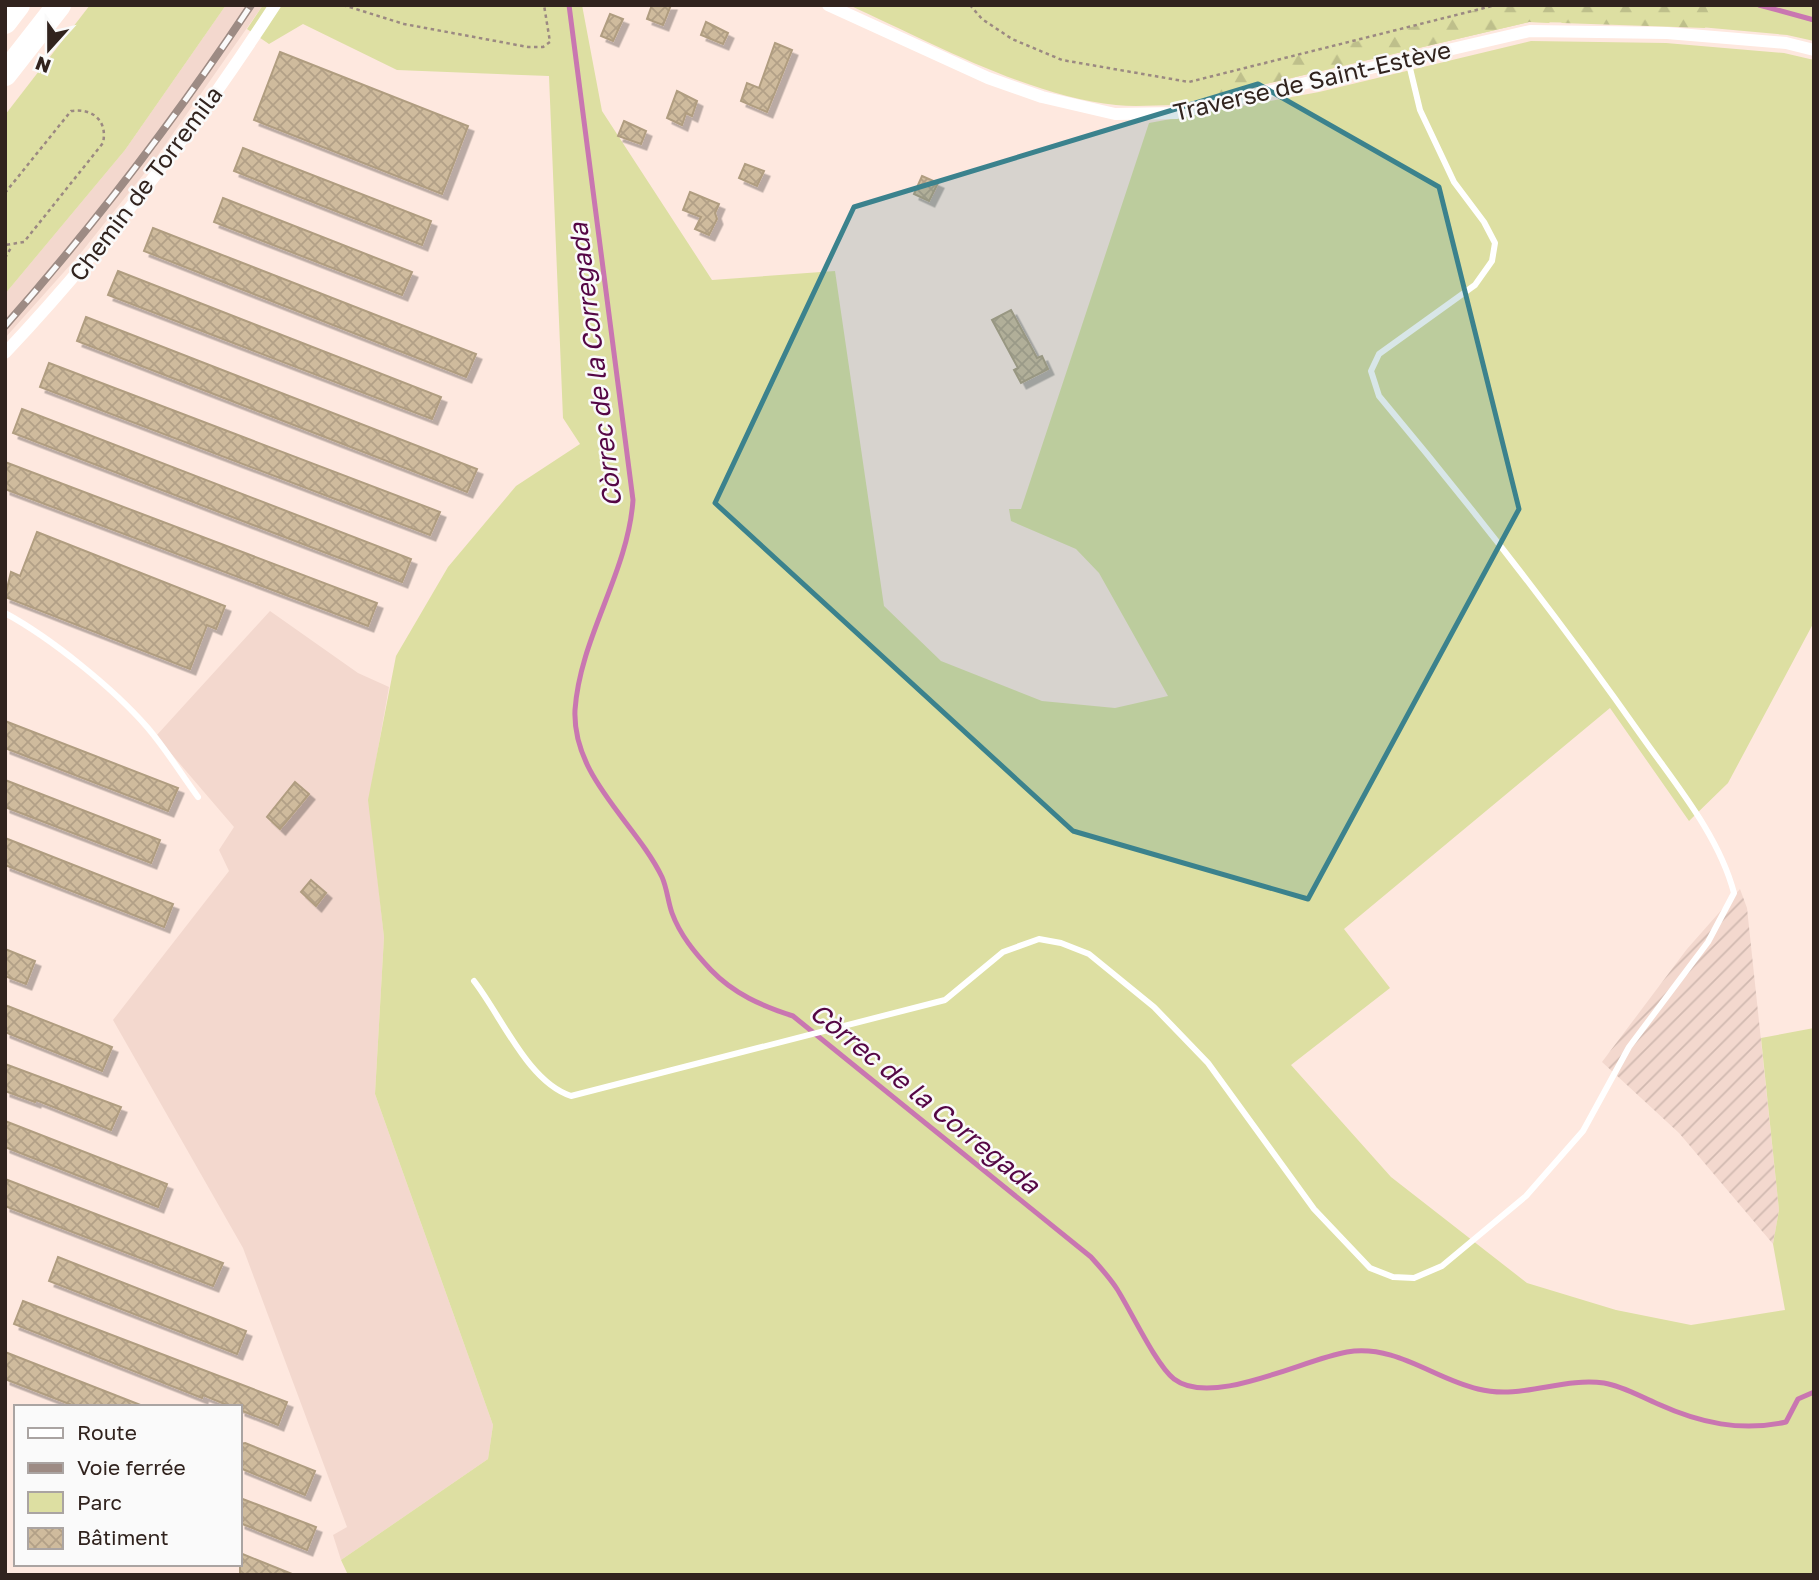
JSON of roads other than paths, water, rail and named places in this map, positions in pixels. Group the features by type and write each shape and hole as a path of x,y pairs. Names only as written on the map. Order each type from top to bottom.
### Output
{"highway":[{"path":"5,22 18,5"},
{"path":"5,74 58,5"}],"street":[{"name":"Chemin de Torremila","path":"5,353 67,287 152,180 275,5"},
{"name":"Traverse de Saint-Estève","path":"828,5 988,78 1042,97 1115,114 1177,113 1530,31 1667,33 1786,43 1814,50"}],"lane":[{"path":"474,981 495,1008 532,1068 554,1090 571,1096 945,1000 1003,952 1039,939 1061,943 1089,954 1154,1007 1208,1063 1314,1209 1370,1268 1393,1277 1415,1279 1433,1270 1526,1196 1583,1131 1629,1047 1708,942 1734,893 1727,868 1690,805 1612,693 1486,525 1380,396 1371,371 1379,354 1475,285 1492,261 1495,243 1484,222 1454,182 1420,110 1407,59"},
{"path":"5,613 30,627 90,675 147,727 198,797"}],"waterway":[{"name":"Còrrec de la Corregada","path":"569,5 633,500 623,553 585,657 575,710 577,734 594,778 651,857 664,881 679,929 705,964 739,992 793,1016 1091,1257 1117,1289 1167,1372 1174,1379 1191,1386 1211,1388 1234,1385 1329,1356 1365,1351 1398,1358 1462,1384 1494,1392 1573,1383 1611,1384 1674,1411 1705,1421 1737,1426 1786,1422 1798,1399 1814,1392"},
{"path":"1759,5 1814,20"}],"railway":[{"path":"5,326 134,170 251,5"}]}
